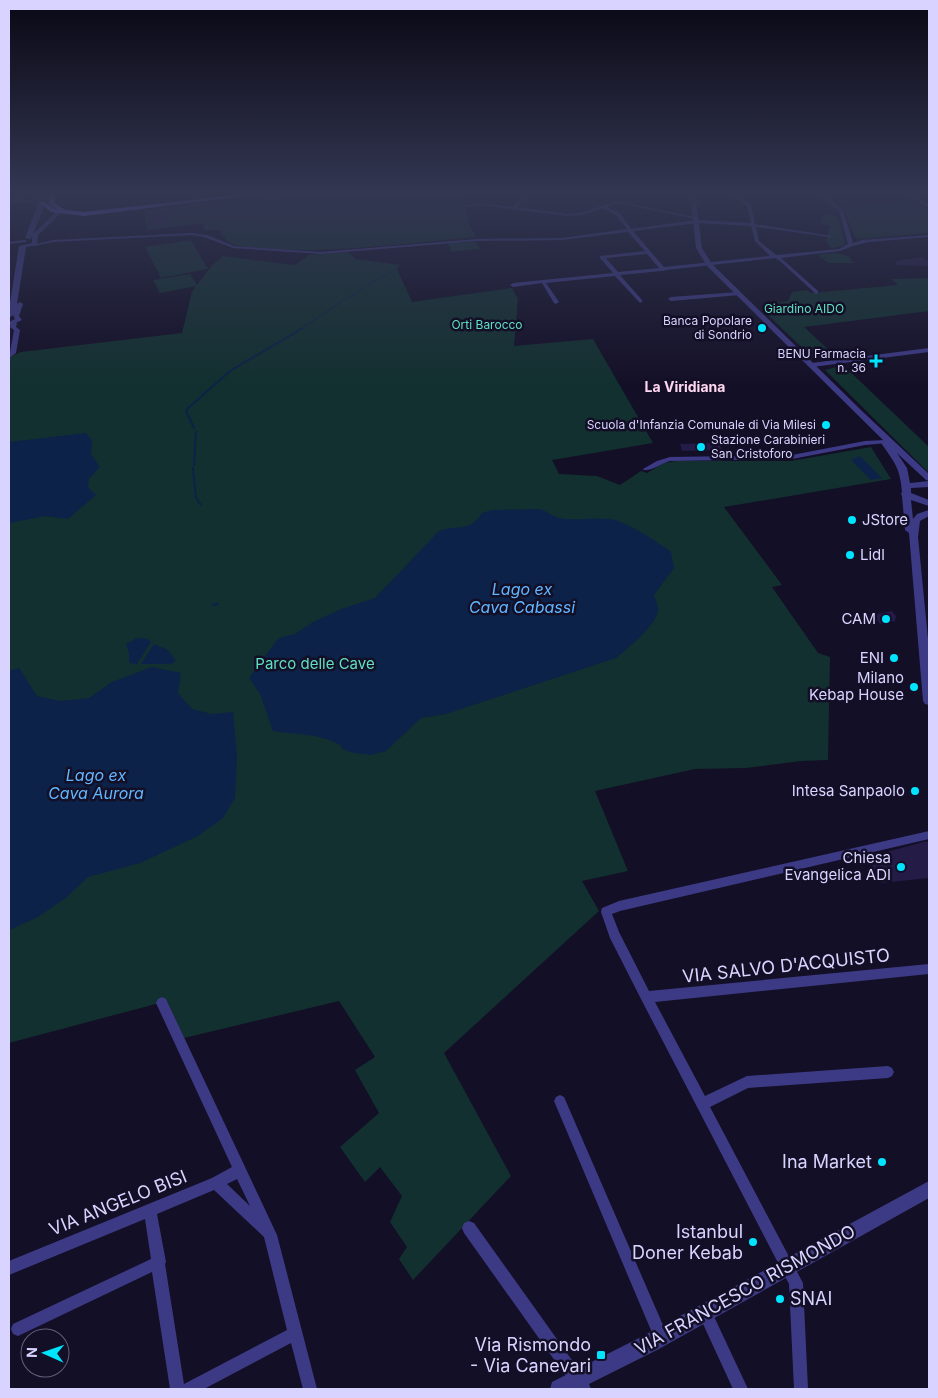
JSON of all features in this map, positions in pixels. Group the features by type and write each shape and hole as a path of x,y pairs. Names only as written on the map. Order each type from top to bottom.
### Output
{"street":[{"path":"9,356 14,352 17,330 11,319 21,257"},
{"path":"11,319 20,303 27,257"},
{"path":"602,257 640,301"},
{"path":"653,257 664,270"},
{"path":"705,257 738,294 860,414 929,478"},
{"path":"513,285 774,257"},
{"path":"776,257 782,260 816,292"},
{"path":"544,282 556,302"},
{"path":"671,299 738,294"},
{"path":"812,365 929,350"},
{"path":"860,414 887,446 901,467 907,518 913,537"},
{"path":"646,469 670,459 792,457 865,443 887,446 907,456"},
{"path":"905,490 929,484"},
{"path":"905,490 929,502"},
{"path":"929,513 917,517 914,521 913,537 929,701"},
{"path":"800,1389 796,1289 788,1267 646,997 614,934 606,912 619,906 929,835"},
{"name":"VIA SALVO D'ACQUISTO","path":"646,997 929,969"},
{"path":"162,1003 270,1235 310,1389"},
{"path":"702,1104 747,1082 888,1072"},
{"path":"560,1102 661,1337"},
{"name":"VIA ANGELO BISI","path":"9,1268 216,1184 240,1170"},
{"path":"216,1184 270,1235"},
{"name":"VIA FRANCESCO RISMONDO","path":"559,1389 581,1385 705,1312 929,1189"},
{"path":"150,1210 177,1389"},
{"path":"469,1228 581,1385"},
{"path":"18,1329 159,1262"},
{"path":"705,1312 741,1389"},
{"path":"189,1389 296,1333"}],"green space":[{"path":"150,257 201,257 208,269 161,278"},
{"name":"Parco delle Cave","path":"221,257 295,265 306,257 354,257 400,265 397,269 412,302 512,288 518,299 514,346 593,339 653,443 552,460 559,474 597,476 620,485 641,471 647,473 664,463 677,461 791,461 871,447 891,479 724,507 782,585 772,587 818,653 830,657 828,760 801,761 746,768 695,769 595,791 628,871 582,881 599,911 444,1053 511,1176 413,1280 399,1259 407,1247 390,1222 402,1196 380,1167 365,1182 340,1147 379,1113 355,1070 375,1057 339,1001 184,1038 167,1001 9,1043 9,357 21,352 182,333 192,292 196,286 160,293 153,280 190,274 197,285 212,265"},
{"path":"820,257 849,257 854,263 829,263"},
{"name":"Giardino AIDO","path":"929,278 929,311 804,327 836,357 814,359 767,314 783,312 774,303 788,301 792,292 807,290 811,293 898,285 891,279"},
{"path":"843,365 929,447 929,473 825,370"}],"water":[{"path":"86,433 92,440 91,454 100,467 89,479 88,487 96,495 68,519 45,516 9,523 9,442"},
{"path":"860,456 882,478 871,480 851,460"},
{"name":"Lago ex Cava Cabassi","path":"538,509 559,518 610,519 617,521 642,533 671,552 674,568 654,595 658,608 653,623 621,654 616,658 446,714 421,718 386,751 371,755 342,749 341,745 324,738 273,731 260,694 249,678 277,640 295,634 313,622 341,609 375,598 439,531 468,526 482,513 492,510"},
{"path":"137,638 148,639 151,642 137,664 129,663 129,653 126,644"},
{"path":"154,644 168,650 176,661 171,664 141,664"},
{"name":"Lago ex Cava Aurora","path":"152,667 181,673 178,693 192,709 212,714 233,712 237,757 235,798 223,818 198,836 140,863 88,877 67,897 38,917 9,930 9,671 19,668 37,696 60,701 89,698 112,682"}],"building":[{"path":"922,257 929,262 929,266 896,265 896,261"},
{"name":"Stazione Carabinieri San Cristoforo","path":"719,443 722,450 682,451 680,444"},
{"name":"CAM","path":"892,611 896,616 895,621 880,624 873,615"},
{"name":"Chiesa Evangelica ADI","path":"927,841 929,844 929,878 881,883 868,857"}],"waterway":[{"path":"349,297 396,269"},
{"path":"301,329 347,298"},
{"path":"194,428 186,411 187,409 230,371 303,328"},
{"path":"194,465 196,432"},
{"path":"193,468 196,498 201,505"},
{"path":"213,605 217,604"}],"place":[{"name":"Banca Popolare di Sondrio","path":"762,328"},
{"name":"BENU Farmacia n. 36","path":"876,361"},
{"name":"Scuola d'Infanzia Comunale di Via Milesi","path":"826,425"},
{"name":"Stazione Carabinieri San Cristoforo","path":"701,447"},
{"name":"JStore","path":"852,520"},
{"name":"Lidl","path":"850,555"},
{"name":"CAM","path":"886,619"},
{"name":"ENI","path":"894,658"},
{"name":"Milano Kebap House","path":"914,687"},
{"name":"Intesa Sanpaolo","path":"915,791"},
{"name":"Chiesa Evangelica ADI","path":"901,867"},
{"name":"Ina Market","path":"882,1162"},
{"name":"Istanbul Doner Kebab","path":"753,1242"},
{"name":"SNAI","path":"780,1299"},
{"name":"Via Rismondo - Via Canevari","path":"601,1355"}],"district":[{"name":"La Viridiana","path":"685,387"}],"park label":[{"name":"Orti Barocco","path":"487,325"}]}
